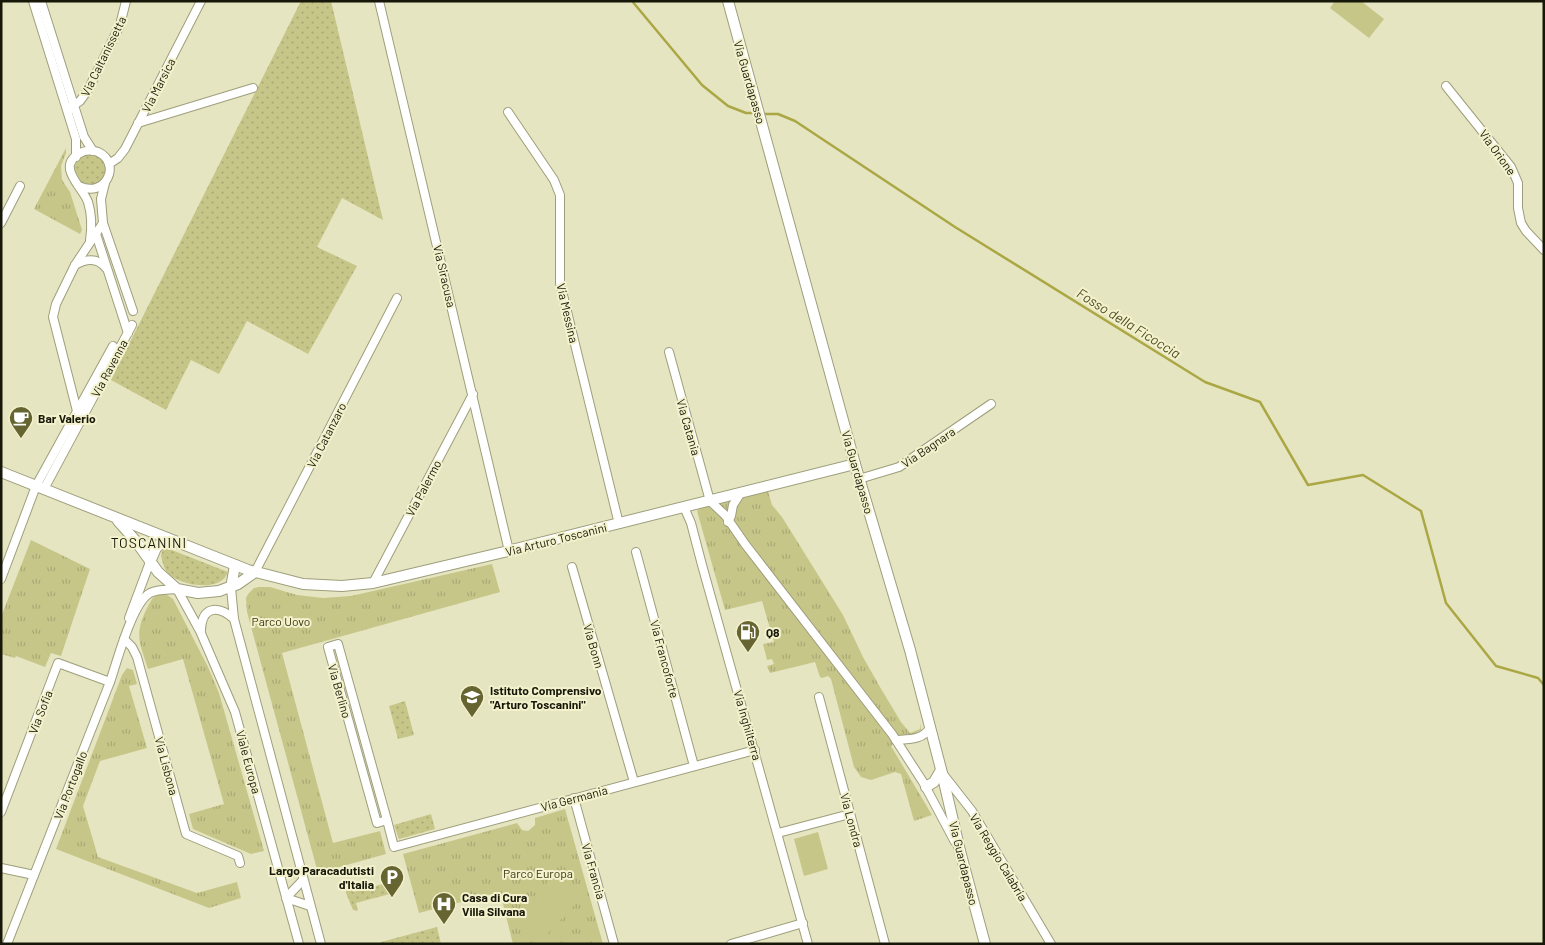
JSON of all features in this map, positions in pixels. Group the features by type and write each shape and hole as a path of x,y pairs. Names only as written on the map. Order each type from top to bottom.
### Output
{"street":[{"name":"Via Caltanissetta","path":"33,1 70,108 85,140 93,151"},
{"name":"Via Caltanissetta","path":"41,1 70,108 76,139 76,157"},
{"name":"Via Caltanissetta","path":"70,108 83,99 120,25 126,1"},
{"name":"Via Marsica","path":"109,164 123,153 200,1"},
{"name":"Via Siracusa","path":"379,1 509,551"},
{"name":"Via Guardapasso","path":"728,1 859,480 895,595 985,944"},
{"name":"Via Orione","path":"1446,86 1511,166 1518,183 1518,208 1521,223 1544,250"},
{"path":"138,123 253,88"},
{"name":"Via Messina","path":"508,112 554,180 560,195 560,283 619,524"},
{"path":"90,240 92,218 88,202 71,175 72,162 76,157 87,151 103,155 109,164 108,178 101,199 102,223 133,311"},
{"path":"79,186 92,190 105,184"},
{"path":"1,223 20,186"},
{"path":"77,411 53,317 56,304 74,265 102,223"},
{"path":"96,234 117,298 127,295"},
{"path":"74,265 84,261 96,260 107,268"},
{"name":"Via Ravenna","path":"40,488 130,329 117,298"},
{"name":"Via Catanzaro","path":"255,572 397,298"},
{"path":"1,578 40,488 77,411 113,346"},
{"name":"Via Catania","path":"669,352 710,501"},
{"name":"Via Palermo","path":"373,583 473,394"},
{"name":"Via Bagnara","path":"859,480 902,466 991,404"},
{"name":"Via Arturo Toscanini","path":"1,472 255,572 319,586 347,586 373,583 509,551 855,464"},
{"path":"728,522 733,505 740,494"},
{"path":"710,501 724,515 896,740 926,787 960,851"},
{"name":"Via Inghilterra","path":"684,507 755,750 808,944"},
{"name":"Via Arturo Toscanini","path":"116,518 158,572 177,589"},
{"path":"150,562 156,548 167,538"},
{"name":"Via Francoforte","path":"636,552 694,766"},
{"name":"Via Portogallo","path":"130,625 128,616 150,562"},
{"path":"231,588 235,565"},
{"name":"Via Bonn","path":"572,567 634,782"},
{"path":"177,589 202,593 231,588 255,572"},
{"name":"Viale Europa","path":"231,588 234,620 320,944"},
{"name":"Via Portogallo","path":"7,944 110,682 124,639 139,605 148,594 156,590 177,589"},
{"name":"Viale Europa","path":"177,589 200,631 235,712 299,944"},
{"path":"200,631 202,618 211,611 221,610 234,620"},
{"name":"Via Lisbona","path":"124,639 132,646 137,657 186,834 238,856 240,863"},
{"name":"Via Berlino","path":"387,820 376,823 328,647 338,644 387,820 394,847"},
{"name":"Via Sofia","path":"1,812 58,663 110,682"},
{"name":"Via Londra","path":"818,697 885,944"},
{"path":"896,740 918,738 926,734 930,728"},
{"name":"Via Germania","path":"394,847 755,750"},
{"path":"926,787 934,782 942,772"},
{"name":"Via Reggio Calabria","path":"942,772 972,811 1051,944"},
{"name":"Via Francia","path":"574,798 614,944"},
{"path":"778,833 850,814"},
{"path":"1,868 34,875"},
{"path":"303,880 286,898 310,906"},
{"path":"731,944 803,923"}],"green space":[{"path":"301,1 331,1 383,220 342,198 317,247 357,266 308,354 247,321 219,374 191,360 166,410 111,380"},
{"path":"1335,1 1361,1 1384,19 1369,38 1330,8"},
{"path":"66,148 61,166 62,180 70,192 82,230 80,234 34,209"},
{"path":"90,154 96,155 101,159 105,164 105,176 101,181 96,185 90,186 84,185 79,181 75,176 74,170 75,164 79,159 84,155"},
{"path":"768,491 772,505 782,517 843,615 863,657 901,722 910,733 920,729 921,723 921,730 913,734 903,735 891,746 932,815 914,821 901,774 895,772 871,780 861,777 854,767 831,679 828,676 820,677 815,662 770,673 767,666 774,664 772,659 767,660 763,644 774,642 762,601 725,610 697,511 700,508"},
{"path":"31,540 90,569 61,656 51,653 45,667 16,656 15,658 1,654 1,617"},
{"path":"164,547 228,572 224,579 209,585 190,584 181,581 174,578 165,569 161,555"},
{"name":"Parco Uovo","path":"492,564 500,592 282,653 333,843 380,831 386,854 318,873 247,612 246,598 248,594 254,588 270,587 297,595 323,598 351,596"},
{"path":"158,594 167,595 173,599 208,667 219,693 264,851 251,854 193,829 189,814 224,804 183,659 148,669 139,633 146,610"},
{"path":"127,668 133,670 137,684 129,686 147,748 100,761 83,806 98,857 197,893 237,882 241,898 209,908 56,849 122,675"},
{"path":"405,701 414,735 398,739 389,706"},
{"name":"Parco Europa","path":"565,809 603,944 513,944 500,892 419,913 403,854 517,823 522,830 528,831 535,825 535,818"},
{"path":"431,814 435,829 399,839 394,825"},
{"path":"818,832 828,869 804,876 794,839"},
{"path":"554,875 580,899 538,944 513,921"},
{"path":"394,881 397,892 356,903 358,911 353,910 346,893 347,885 350,884 353,892"},
{"path":"437,927 441,944 381,944 381,942"}],"waterway":[{"name":"Fosso della Ficoccia","path":"632,1 702,85 728,106 746,113 756,113"},
{"name":"Fosso della Ficoccia","path":"761,114 778,114 795,121 955,227 1205,382 1260,402 1308,485 1363,475 1421,511 1446,603 1496,666 1538,678 1544,685"}],"place":[{"name":"Bar Valerio","path":"21,439"},
{"name":"Q8","path":"748,653"},
{"name":"Istituto Comprensivo \"Arturo Toscanini\"","path":"472,718"},
{"name":"Largo Paracadutisti d'Italia","path":"392,898"},
{"name":"Casa di Cura Villa Silvana","path":"444,925"}],"district":[{"name":"TOSCANINI","path":"149,542"}]}
